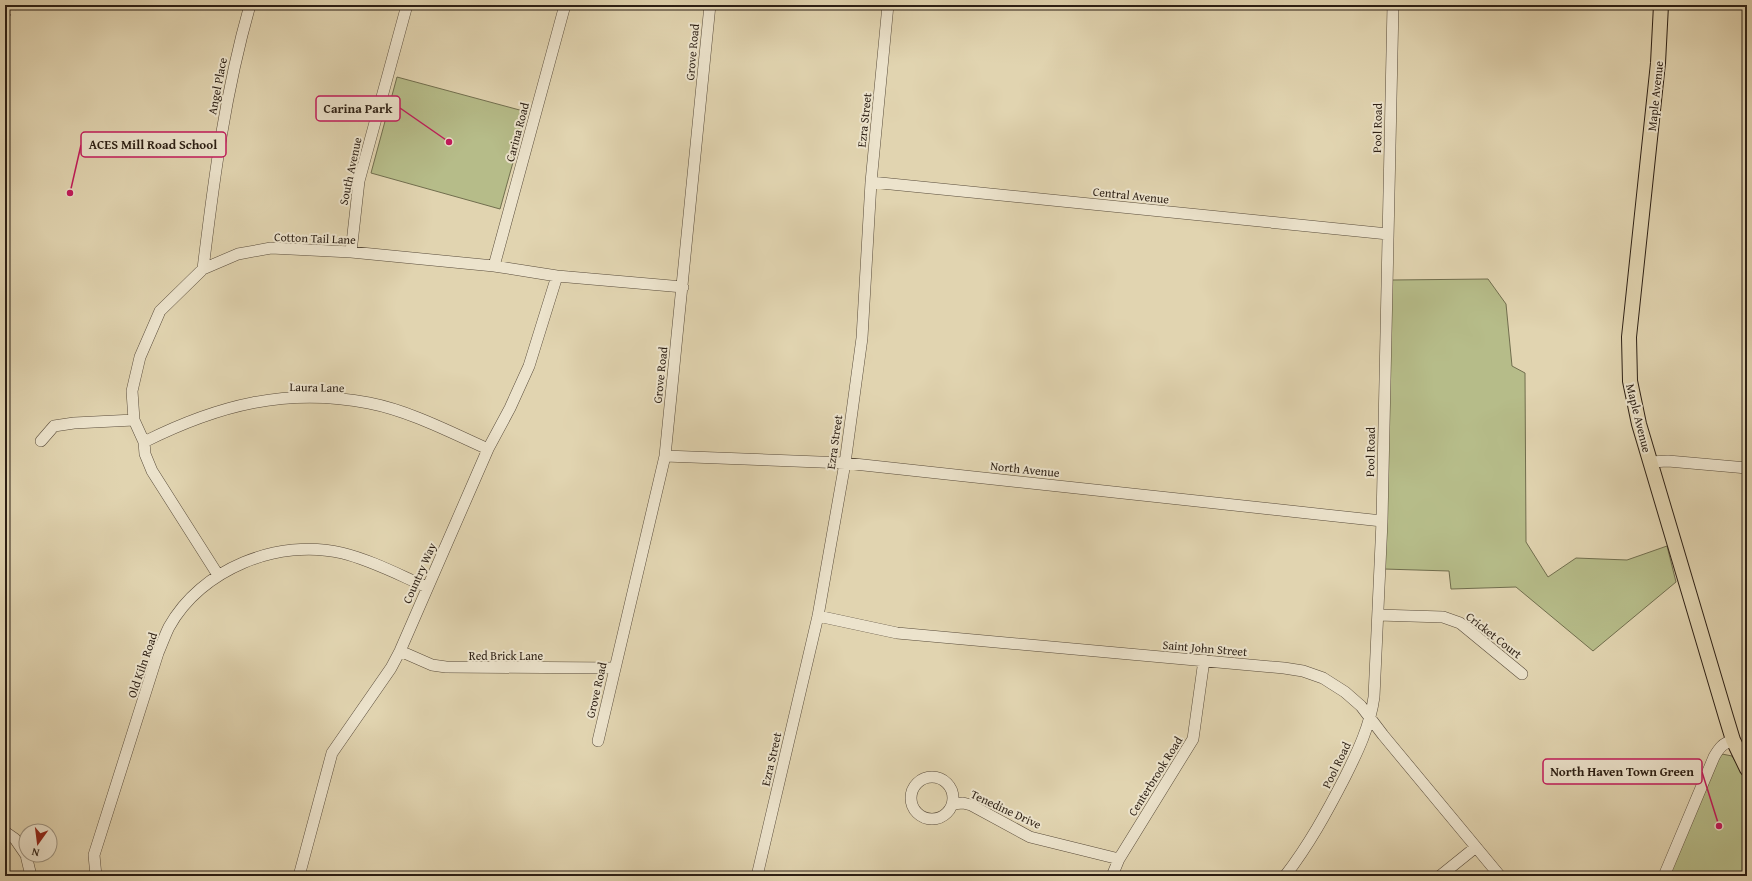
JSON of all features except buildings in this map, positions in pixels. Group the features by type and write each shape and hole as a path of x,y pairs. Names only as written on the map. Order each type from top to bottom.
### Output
{"main road":[{"name":"Maple Avenue","path":"1661,5 1658,63 1628,365 1632,397 1650,462 1733,740 1747,769"}],"street":[{"name":"Angel Place","path":"203,269 216,160 232,74 250,5"},
{"name":"South Avenue","path":"351,252 359,181 407,5"},
{"name":"Carina Road","path":"494,266 565,5"},
{"name":"Grove Road","path":"598,741 665,456 710,5"},
{"name":"Ezra Street","path":"757,876 818,616 845,463 862,338 871,182 888,5"},
{"name":"Pool Road","path":"1285,876 1319,827 1359,749 1370,718 1375,685 1382,521 1393,5"},
{"name":"Central Avenue","path":"871,182 1388,234"},
{"name":"Cotton Tail Lane","path":"218,575 152,471 145,454 144,442 134,420 132,391 140,357 160,311 203,269 238,254 271,248 351,252 494,266 557,276 683,287"},
{"name":"Country Way","path":"299,876 332,752 391,668 400,651 488,449 510,408 529,366 557,276"},
{"name":"Laura Lane","path":"144,442 181,423 226,408 268,400 327,397 370,403 408,414 488,449"},
{"path":"41,441 54,426 74,422 134,420"},
{"name":"North Avenue","path":"665,456 845,463 1382,521"},
{"path":"1650,462 1668,461 1747,468"},
{"name":"Old Kiln Road","path":"96,876 94,855 158,653 169,627 198,591 218,575 258,556 282,551 321,549 356,557 427,587"},
{"name":"Saint John Street","path":"818,616 897,633 1204,660 1290,669 1313,674 1328,681 1345,692 1363,708 1383,735 1500,876"},
{"name":"Cricket Court","path":"1378,616 1443,617 1460,623 1522,674"},
{"name":"Red Brick Lane","path":"400,651 432,665 446,667 615,668"},
{"name":"Centerbrook Road","path":"1112,876 1119,859 1193,739 1204,660"},
{"path":"1664,876 1719,748 1725,743 1733,740"},
{"name":"Tenedine Drive","path":"952,804 963,803 971,805 1030,837 1119,859"},
{"path":"5,832 15,839 18,843"},
{"path":"1440,876 1476,847"},
{"path":"28,863 31,876"}],"green space":[{"path":"397,77 527,112 500,209 371,173"},
{"path":"1488,279 1506,304 1512,366 1525,373 1526,542 1548,577 1576,558 1627,560 1667,546 1676,582 1593,651 1516,587 1451,589 1449,571 1384,569 1392,280"},
{"path":"1720,755 1732,756 1747,780 1747,876 1669,876"}],"railway":[{"path":"5,19 20,5"}],"place":[{"name":"Carina Park","path":"449,142"},
{"name":"ACES Mill Road School","path":"70,193"},
{"name":"North Haven Town Green","path":"1719,826"}]}
